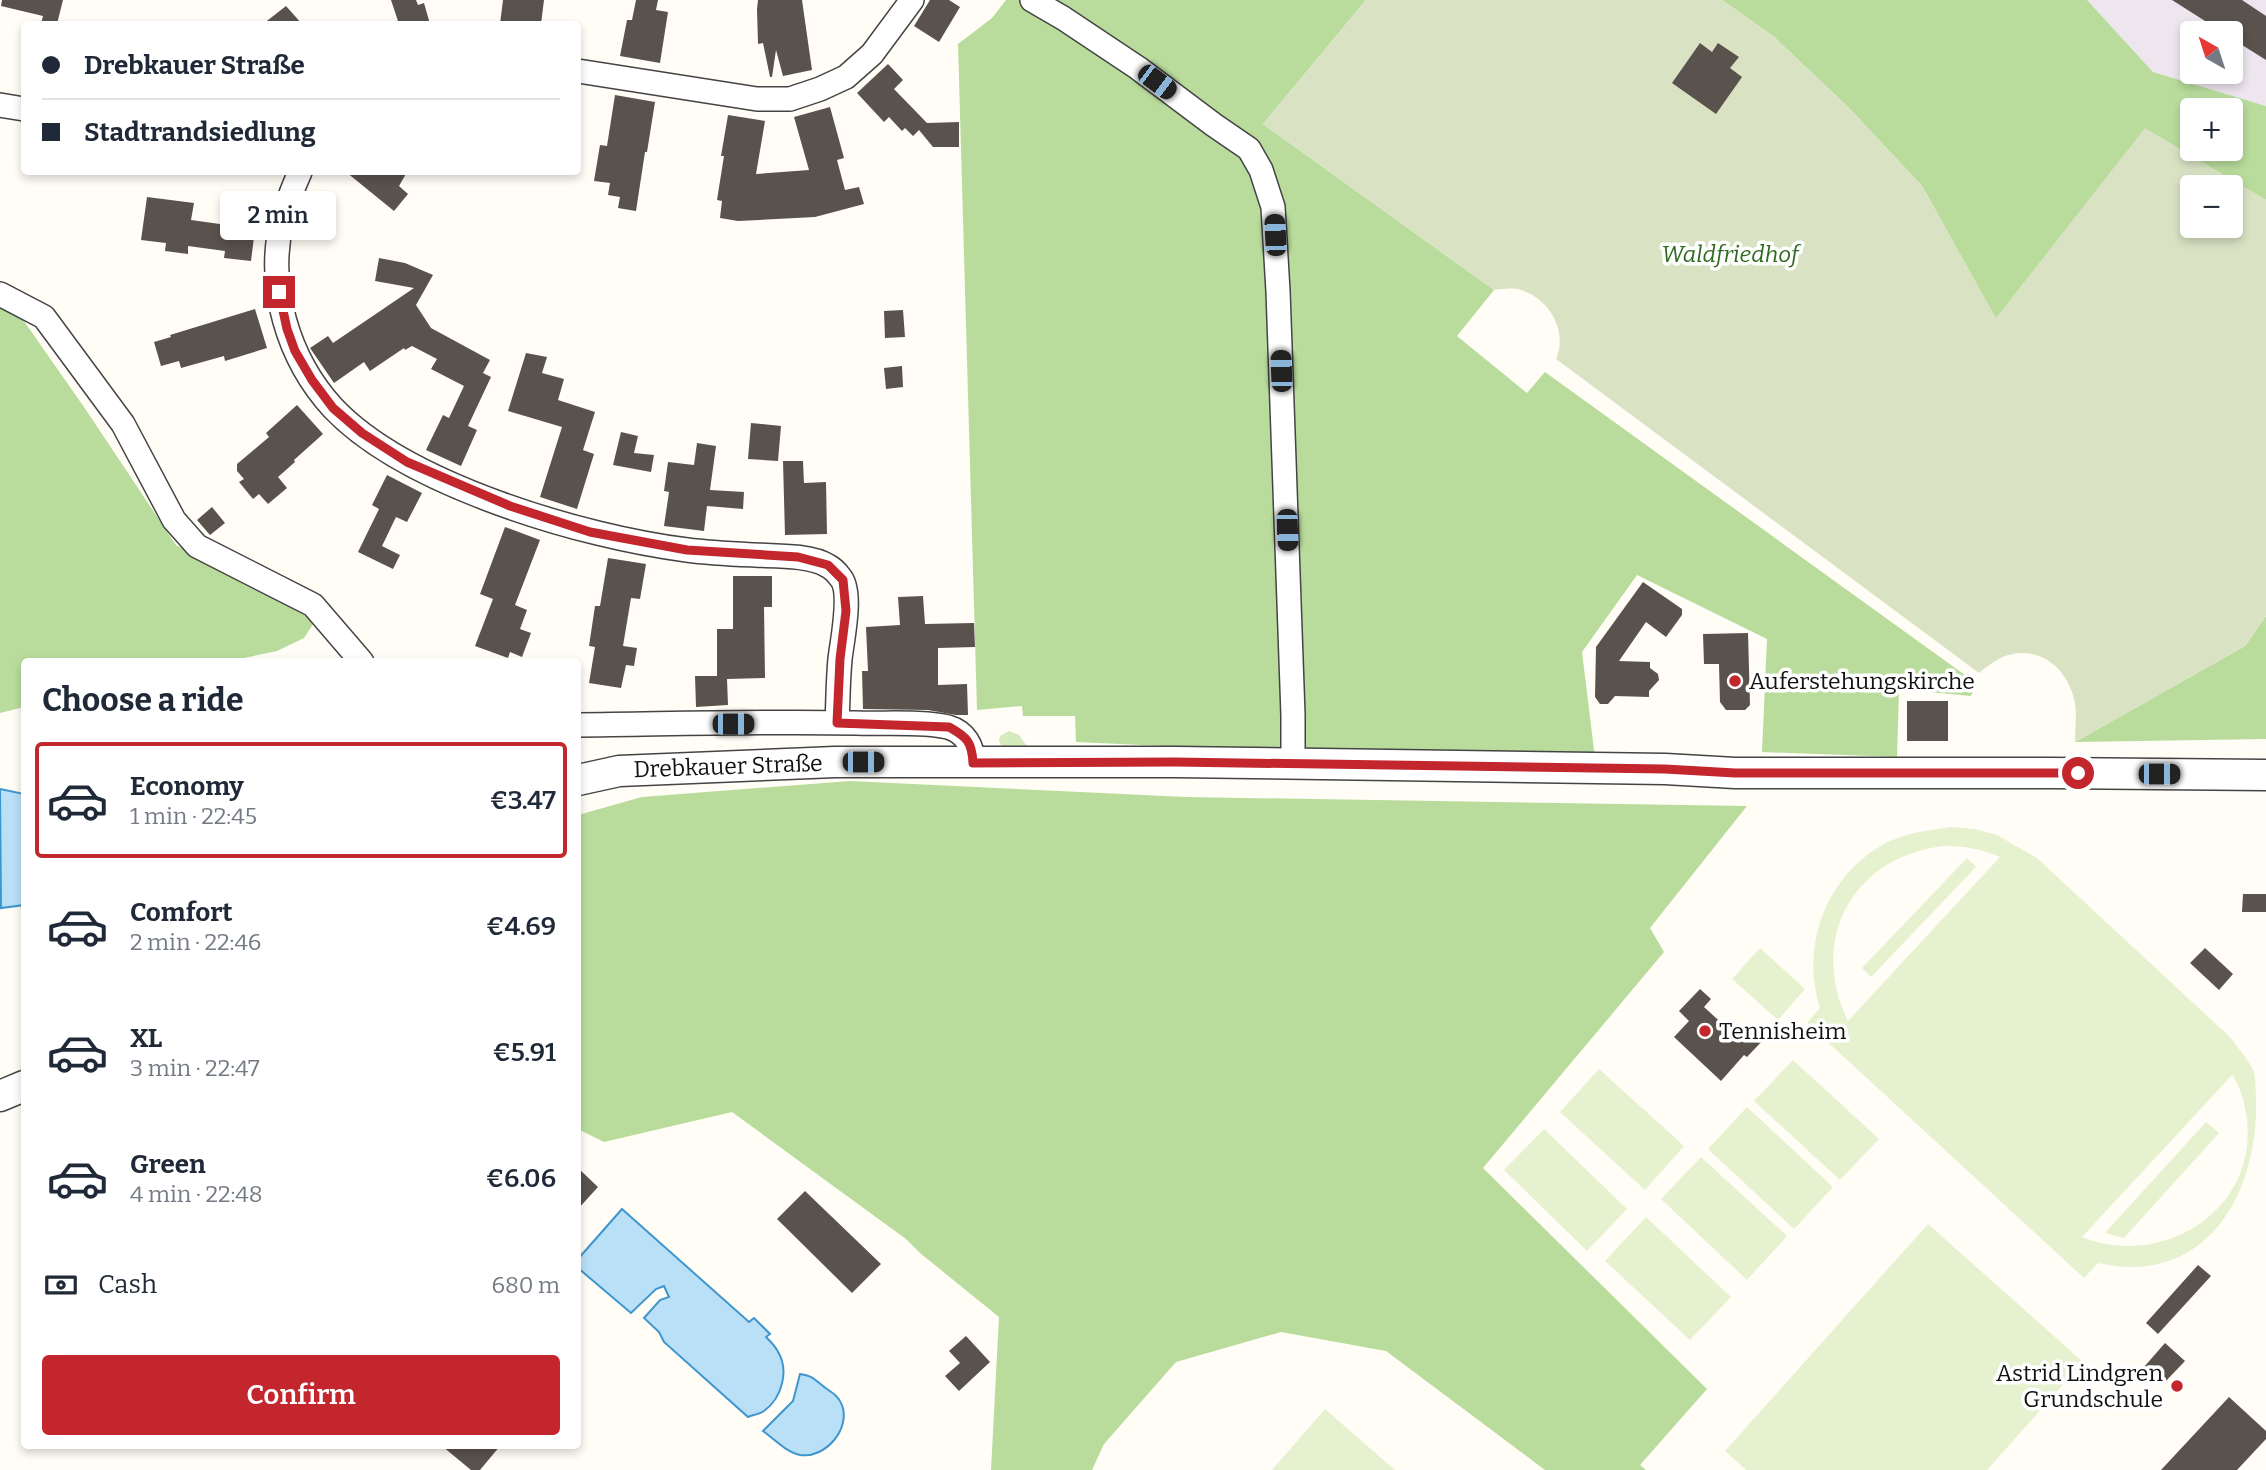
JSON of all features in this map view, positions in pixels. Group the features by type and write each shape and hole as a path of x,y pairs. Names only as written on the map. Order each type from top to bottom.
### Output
{"street":[{"path":"581,71 757,99 790,99 846,77 872,54 912,0"},
{"path":"1032,0 1138,68 1249,149 1265,183 1273,207 1278,291 1293,765"},
{"path":"0,105 21,108"},
{"path":"299,175 288,200 278,247 281,306 295,351 333,408 362,433 407,462 510,506 590,532 687,550 798,557 828,565 843,580 846,611 840,659 837,723"},
{"path":"0,294 44,317 123,424 174,520 197,546 313,605 359,658"},
{"path":"581,725 837,723 949,727 960,733 970,744 973,763"},
{"name":"Drebkauer Straße","path":"581,779 619,771 780,763 1163,762 1665,769 1735,773 2266,775"},
{"path":"0,1096 21,1087"}],"shaded area":[{"path":"2087,0 2266,0 2266,106 2193,84 2244,84 2244,21 2180,21 2180,80 2153,72"}],"green space":[{"path":"1006,0 1366,0 1263,124 1494,290 1457,336 1527,393 1545,372 1976,683 1971,696 1899,689 1897,757 1762,752 1767,639 1637,575 1582,652 1596,766 1076,742 1075,716 1023,716 1022,706 977,710 958,44 992,18"},
{"name":"Waldfriedhof","path":"1366,0 1722,0 1773,36 1847,106 1922,186 1996,318 2145,128 2180,149 2180,161 2200,161 2224,175 2180,175 2180,238 2243,238 2243,186 2266,200 2266,616 2245,646 2075,742 2076,708 2072,692 2054,665 2035,655 2013,654 1999,659 1979,673 1556,359 1560,338 1558,328 1548,309 1540,301 1518,289 1494,290 1263,124"},
{"path":"1722,0 2087,0 2153,72 2180,80 2180,84 2193,84 2239,98 2180,98 2180,150 2145,129 1996,319 1922,186 1847,106 1773,36"},
{"path":"2243,99 2266,106 2266,200 2243,187 2243,175 2223,175 2200,161 2243,161"},
{"path":"0,298 10,301 176,545 315,621 304,638 277,651 243,658 21,658 21,708 0,713"},
{"path":"2266,616 2266,739 2075,742 2245,646"},
{"path":"1009,731 1019,735 1031,752 1005,753 999,741 1000,736"},
{"path":"850,781 1186,797 1747,806 1650,928 1664,952 1483,1168 1707,1389 1640,1465 1646,1470 1545,1470 1386,1351 1281,1332 1176,1362 1104,1444 1092,1470 991,1470 999,1317 906,1239 732,1112 604,1142 581,1130 581,814 642,797"},
{"path":"1952,827 1997,835 2037,858 2230,1037 2249,1063 2254,1072 2256,1106 2254,1140 2246,1173 2234,1203 2216,1229 2192,1249 2164,1263 2129,1267 2098,1263 2084,1278 1807,1023 1820,1008 1813,961 1816,937 1833,894 1847,874 1864,858 1892,840","holes":["1944,846 1973,848 2000,857 1848,1021 1837,991 1833,961 1837,933 1847,907 1863,884 1885,866 1912,853","2232,1075 2245,1108 2246,1152 2237,1181 2220,1205 2198,1225 2172,1238 2143,1245 2112,1245 2082,1237"]},
{"path":"1967,858 1976,867 1871,977 1862,968"},
{"path":"1760,948 1805,989 1778,1020 1732,979"},
{"path":"1793,1060 1879,1139 1840,1180 1754,1101"},
{"path":"1599,1069 1684,1146 1645,1190 1560,1112"},
{"path":"1747,1107 1833,1187 1794,1229 1708,1149"},
{"path":"2206,1122 2219,1133 2124,1238 2105,1233"},
{"path":"1544,1129 1627,1209 1587,1251 1504,1170"},
{"path":"1701,1157 1787,1236 1747,1280 1661,1199"},
{"path":"1646,1217 1731,1297 1690,1340 1605,1261"},
{"path":"1928,1224 2083,1362 1987,1470 1746,1470 1725,1451"},
{"path":"1325,1409 1395,1470 1272,1470"}],"water":[{"path":"0,789 21,793 21,905 1,908"},
{"path":"622,1209 749,1322 754,1318 770,1334 766,1337 775,1347 783,1366 782,1383 775,1399 764,1411 748,1417 664,1342 659,1332 644,1318 660,1300 669,1297 664,1286 656,1289 631,1313 581,1271 581,1256"},
{"path":"800,1374 812,1378 836,1396 844,1414 843,1424 834,1440 827,1447 809,1455 790,1451 763,1431 793,1401"}],"building":[{"path":"2,0 63,0 58,21 42,21 43,16 1,6"},
{"path":"391,0 416,0 418,5 424,3 429,21 398,21"},
{"path":"503,0 544,0 541,21 500,21"},
{"path":"636,0 658,0 656,10 668,12 660,63 620,56 627,20 632,20"},
{"path":"758,0 802,0 812,70 783,76 776,50 770,77 763,43 758,44"},
{"path":"930,0 949,0 960,7 939,42 914,26"},
{"path":"2172,0 2242,0 2266,16 2266,60 2244,46 2244,21 2205,21"},
{"path":"286,6 299,21 267,21"},
{"path":"1700,43 1712,52 1718,43 1739,57 1730,68 1742,77 1716,114 1672,83"},
{"path":"888,64 903,80 894,89 927,123 959,122 959,147 933,147 919,130 913,136 905,128 902,131 889,117 884,122 857,93"},
{"path":"615,95 655,102 636,211 618,208 620,197 608,195 610,183 594,181 600,145 607,146"},
{"path":"830,107 844,158 837,160 845,190 859,187 864,204 815,217 738,221 720,218 722,201 717,200 728,115 765,121 756,174 809,170 794,117"},
{"path":"350,175 405,175 399,186 408,194 394,211"},
{"path":"147,197 194,203 191,220 227,225 228,218 256,221 251,261 224,258 225,251 188,246 188,254 165,251 166,243 141,240"},
{"path":"379,258 405,263 433,275 416,305 431,328 490,360 483,373 491,377 468,426 477,430 461,466 426,450 443,415 449,418 464,386 431,369 437,359 412,346 405,350 404,348 370,371 364,362 334,383 310,348 328,336 333,343 414,288 375,281"},
{"path":"255,309 267,348 225,361 224,356 181,368 179,361 161,366 154,342"},
{"path":"903,310 905,337 885,338 884,311"},
{"path":"526,353 547,357 542,373 564,379 558,400 595,412 583,450 594,454 577,509 540,497 562,427 508,411"},
{"path":"902,366 903,387 886,389 884,368"},
{"path":"297,405 323,434 278,477 287,488 268,504 259,494 253,499 239,482 244,479 237,471 237,464 269,437 266,433"},
{"path":"751,423 781,426 778,461 748,459"},
{"path":"621,432 638,436 634,453 654,455 651,472 613,465"},
{"path":"697,443 716,446 710,490 744,492 743,509 707,506 704,531 664,526 669,492 664,491 668,462 694,465"},
{"path":"783,461 803,461 804,483 826,482 827,534 785,535"},
{"path":"387,475 422,493 407,522 396,517 382,546 400,555 393,569 358,552 379,509 372,505"},
{"path":"212,507 225,523 210,535 197,520"},
{"path":"505,527 540,540 515,605 527,610 520,629 531,633 522,657 510,652 508,658 475,646 493,599 480,594"},
{"path":"608,558 646,564 640,599 631,598 623,646 637,648 634,666 626,665 621,688 589,683 595,647 589,646 595,606 600,606"},
{"path":"733,576 772,576 772,607 764,607 765,678 727,679 728,705 696,707 695,676 717,676 717,629 733,629"},
{"path":"1643,582 1682,609 1682,615 1666,637 1646,622 1619,661 1650,662 1650,668 1658,674 1659,680 1649,691 1649,697 1615,696 1608,704 1600,704 1595,697 1596,647"},
{"path":"923,596 925,624 974,623 975,647 938,648 938,685 967,684 968,715 928,710 863,709 862,671 868,671 866,627 900,625 898,597"},
{"name":"Auferstehungskirche","path":"1748,633 1750,705 1745,710 1726,710 1720,702 1719,664 1704,664 1703,634"},
{"path":"1907,701 1948,701 1948,741 1907,741"},
{"path":"2243,894 2266,894 2266,912 2242,912"},
{"path":"2205,948 2233,974 2219,990 2190,963"},
{"name":"Tennisheim","path":"1700,989 1711,999 1704,1007 1738,1038 1750,1025 1765,1038 1747,1057 1744,1055 1721,1081 1674,1037 1689,1021 1679,1011"},
{"path":"581,1171 598,1187 581,1206"},
{"path":"805,1191 881,1264 852,1293 777,1219"},
{"path":"2198,1265 2211,1276 2158,1334 2146,1323"},
{"path":"966,1336 990,1362 959,1391 945,1376 960,1363 949,1351"},
{"path":"2165,1343 2185,1361 2163,1384 2144,1367"},
{"path":"2229,1397 2266,1431 2266,1439 2237,1470 2161,1470"},
{"path":"446,1449 498,1449 480,1470 471,1470"}],"place":[{"name":"Auferstehungskirche","path":"1735,681"},
{"name":"Tennisheim","path":"1705,1031"},
{"name":"Astrid Lindgren Grundschule","path":"2177,1386"}],"route":[{"path":"279,292 295,351 333,408 362,433 407,462 471,492 590,532 687,550 798,557 828,565 843,580 846,611 840,659 837,723 949,727 960,733 970,744 973,763 1175,762 1665,769 1735,773 2078,773"}]}
